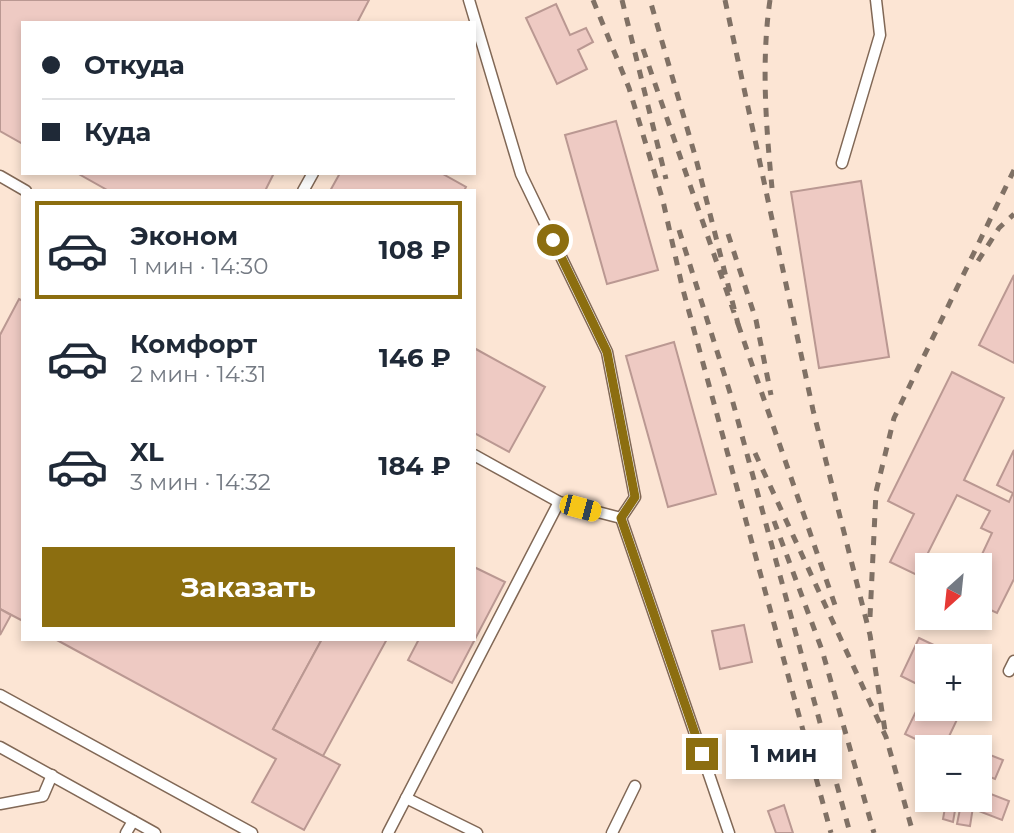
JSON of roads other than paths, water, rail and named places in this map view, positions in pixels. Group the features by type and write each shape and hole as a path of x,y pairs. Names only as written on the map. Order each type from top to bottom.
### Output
{"lane":[{"path":"469,0 472,21"},
{"path":"842,163 880,34 876,0"},
{"path":"476,42 521,174 607,352 635,497 621,518"},
{"path":"0,176 23,189"},
{"path":"476,456 559,502 621,518"},
{"path":"388,833 559,502"},
{"path":"621,518 729,833"},
{"path":"0,695 252,833"},
{"path":"0,747 155,833"},
{"path":"0,804 43,796 52,775"},
{"path":"612,833 635,786"},
{"path":"406,798 477,833"},
{"path":"126,833 133,821"}],"railway":[{"path":"593,0 629,88 663,201 682,286 831,833"},
{"path":"622,0 666,179"},
{"path":"643,49 738,324 696,159 650,0"},
{"path":"725,0 813,410 870,635 886,737"},
{"path":"770,0 765,70 772,188"},
{"path":"870,617 876,492 894,418 1014,170"},
{"path":"978,261 999,228 1014,214"},
{"path":"679,230 732,399 850,833"},
{"path":"728,234 756,320 771,395"},
{"path":"738,324 836,608"},
{"path":"755,453 886,737 913,833"},
{"path":"774,521 822,650 874,833"}]}
